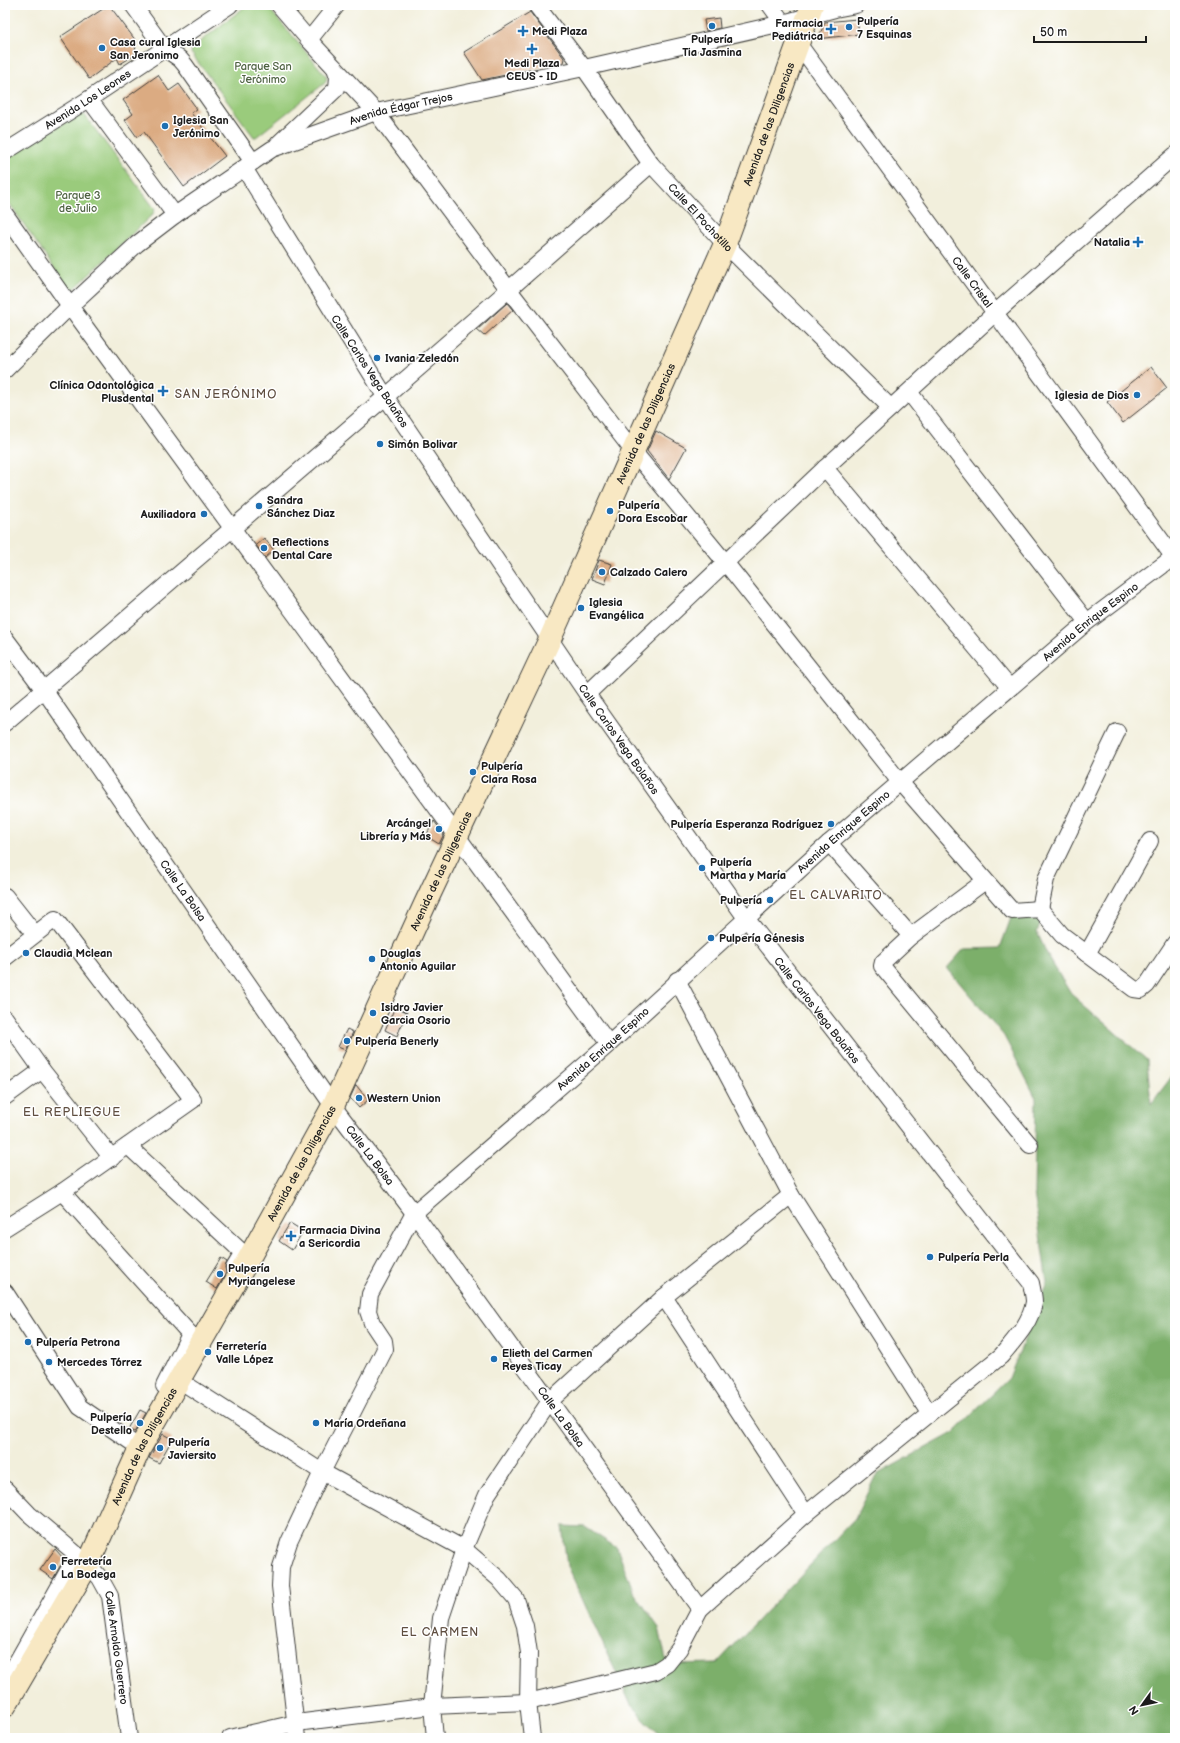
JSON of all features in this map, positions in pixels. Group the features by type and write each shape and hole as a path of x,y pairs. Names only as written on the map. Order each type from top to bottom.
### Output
{"street":[{"name":"Calle Carlos Vega Bolaños","path":"133,5 164,48 186,65 248,165 385,396 587,694 746,918 1031,1283 1034,1301 1028,1319 1017,1336 1001,1356 929,1413"},
{"name":"Avenida Los Leones","path":"5,152 89,100 164,48 230,5"},
{"path":"280,5 309,40 376,112 509,290 634,452 725,562 900,782 1012,911 1040,909"},
{"path":"309,40 337,5"},
{"name":"Calle El Pochotillo","path":"536,5 584,68 651,164 725,244 891,408"},
{"name":"Calle Cristal","path":"770,5 1175,557"},
{"path":"810,11 835,9 856,5"},
{"name":"Avenida Édgar Trejos","path":"5,370 70,306 137,244 175,215 272,149 376,112 584,68 783,23 810,11"},
{"name":"Avenida de las Diligencias","path":"5,1706 14,1675 82,1559 140,1448 179,1380 195,1338 249,1258 333,1106 425,904 550,639 725,244 810,11"},
{"path":"272,149 332,94 338,84 338,77 335,68"},
{"path":"332,94 343,90 349,91 361,97"},
{"path":"89,100 175,215"},
{"path":"587,694 725,562 891,408 995,313 1175,155"},
{"path":"5,723 233,529 509,290 651,164"},
{"path":"5,214 70,306 609,1044"},
{"path":"909,392 1087,622"},
{"path":"826,468 1009,687"},
{"name":"Avenida Enrique Espino","path":"414,1213 609,1044 829,843 1009,687 1087,622 1175,557"},
{"name":"Calle La Bolsa","path":"5,638 44,690 333,1106 414,1213 700,1609"},
{"path":"1040,909 1046,879 1117,732"},
{"path":"1087,954 1150,841"},
{"path":"829,843 911,936"},
{"path":"985,881 911,936 883,962 882,966 1030,1145"},
{"path":"5,896 35,934"},
{"path":"1040,909 1062,935 1134,989 1141,990 1147,985 1175,943"},
{"path":"5,958 55,919 193,1100 112,1158 5,1228"},
{"path":"230,1738 296,1730 432,1706 528,1702 656,1671 667,1664 679,1649 700,1609 806,1514 929,1413 791,1195 678,980"},
{"path":"5,1018 42,1070 112,1158"},
{"path":"5,1097 42,1070"},
{"path":"128,1146 243,1253 206,1316"},
{"path":"62,1192 195,1338 152,1410"},
{"path":"436,1738 432,1706 442,1618 464,1549 486,1495 550,1401 664,1297 791,1195"},
{"path":"296,1730 280,1586 281,1567 289,1542 322,1472 385,1349 384,1341 372,1323 368,1311 370,1294 414,1213"},
{"path":"5,1292 80,1407 140,1448"},
{"path":"664,1297 806,1514"},
{"path":"179,1380 322,1472 464,1549 499,1579 516,1599 525,1626 529,1653 528,1702 532,1738"},
{"name":"Calle Arnoldo Guerrero","path":"5,1489 29,1514 82,1559 110,1596 129,1738"}],"green space":[{"name":"Parque San Jerónimo","path":"247,5 266,5 327,77 325,83 256,137 254,137 191,53 192,48"},
{"name":"Parque 3 de Julio","path":"83,113 155,209 153,214 72,291 69,290 5,197 5,158"},
{"path":"1012,915 1043,916 1037,932 1048,956 1071,994 1147,1060 1151,1104 1175,1072 1175,1738 662,1738 631,1705 567,1566 562,1526 585,1527 617,1548 633,1591 659,1628 667,1664 717,1663 855,1518 876,1475 953,1433 1009,1378 1047,1283 1034,1193 1036,1098 1004,1036 947,968 964,949 1000,948"}],"building":[{"name":"Casa cural Iglesia San Jeronimo","path":"109,5 136,41 135,55 120,64 117,58 89,79 60,37"},
{"name":"Medi Plaza","path":"530,12 564,58 563,63 482,80 464,52"},
{"name":"Pulpería Tia Jasmina","path":"719,18 720,28 706,31 704,20"},
{"path":"857,19 859,34 818,39 825,22"},
{"name":"Iglesia San Jerónimo","path":"158,75 169,91 179,84 197,109 191,113 225,156 184,187 144,132 137,137 125,120 133,114 123,100"},
{"path":"507,303 513,310 484,336 477,330"},
{"name":"Iglesia de Dios","path":"1151,367 1167,388 1123,423 1107,402"},
{"path":"656,431 686,448 669,479 647,451"},
{"name":"Reflections Dental Care","path":"264,538 274,550 265,558 256,545"},
{"name":"Calzado Calero","path":"599,560 612,564 605,584 592,579"},
{"path":"434,821 444,834 439,844 426,836"},
{"path":"395,1007 407,1012 397,1036 385,1030"},
{"name":"Pulpería Benerly","path":"347,1029 353,1032 345,1050 338,1047"},
{"name":"Western Union","path":"356,1085 368,1100 359,1108 350,1098"},
{"name":"Farmacia Divina a Sericordia","path":"290,1223 303,1231 292,1250 279,1241"},
{"name":"Pulpería Myriangelese","path":"221,1258 227,1262 225,1267 226,1273 217,1289 206,1282"},
{"path":"140,1410 146,1413 135,1432 129,1429"},
{"name":"Pulpería Javiersito","path":"163,1434 172,1439 159,1463 149,1458"},
{"name":"Ferretería La Bodega","path":"55,1549 64,1559 53,1579 40,1570"}],"place":[{"name":"Pulpería Tia Jasmina","path":"712,26"},
{"name":"Pulpería 7 Esquinas","path":"849,27"},
{"name":"Farmacia Pediátrica","path":"831,29"},
{"name":"Medi Plaza","path":"523,31"},
{"name":"Casa cural Iglesia San Jeronimo","path":"102,48"},
{"name":"Medi Plaza CEUS - ID","path":"532,49"},
{"name":"Iglesia San Jerónimo","path":"165,126"},
{"name":"Natalia","path":"1138,242"},
{"name":"Ivania Zeledón","path":"377,358"},
{"name":"Clínica Odontológica Plusdental","path":"163,391"},
{"name":"Iglesia de Dios","path":"1137,395"},
{"name":"Simón Bolivar","path":"380,444"},
{"name":"Sandra Sánchez Diaz","path":"259,506"},
{"name":"Pulpería Dora Escobar","path":"610,511"},
{"name":"Auxiliadora","path":"204,514"},
{"name":"Reflections Dental Care","path":"264,548"},
{"name":"Calzado Calero","path":"602,572"},
{"name":"Iglesia Evangélica","path":"581,608"},
{"name":"Pulpería Clara Rosa","path":"473,772"},
{"name":"Pulpería Esperanza Rodríguez","path":"831,824"},
{"name":"Arcángel Librería y Más","path":"439,829"},
{"name":"Pulpería Martha y María","path":"702,868"},
{"name":"Pulpería","path":"770,900"},
{"name":"Pulpería Génesis","path":"711,938"},
{"name":"Claudia Mclean","path":"26,953"},
{"name":"Douglas Antonio Aguilar","path":"372,959"},
{"name":"Isidro Javier Garcia Osorio","path":"373,1013"},
{"name":"Pulpería Benerly","path":"347,1041"},
{"name":"Western Union","path":"359,1098"},
{"name":"Farmacia Divina a Sericordia","path":"291,1236"},
{"name":"Pulpería Perla","path":"930,1257"},
{"name":"Pulpería Myriangelese","path":"220,1274"},
{"name":"Pulpería Petrona","path":"28,1342"},
{"name":"Ferretería Valle López","path":"208,1352"},
{"name":"Elieth del Carmen Reyes Ticay","path":"494,1359"},
{"name":"Mercedes Tórrez","path":"49,1362"},
{"name":"Pulpería Destello","path":"140,1423"},
{"name":"María Ordeñana","path":"316,1423"},
{"name":"Pulpería Javiersito","path":"160,1448"},
{"name":"Ferretería La Bodega","path":"53,1567"}],"district":[{"name":"SAN JERÓNIMO","path":"226,394"},
{"name":"EL CALVARITO","path":"836,895"},
{"name":"EL REPLIEGUE","path":"72,1112"},
{"name":"EL CARMEN","path":"440,1632"}]}
